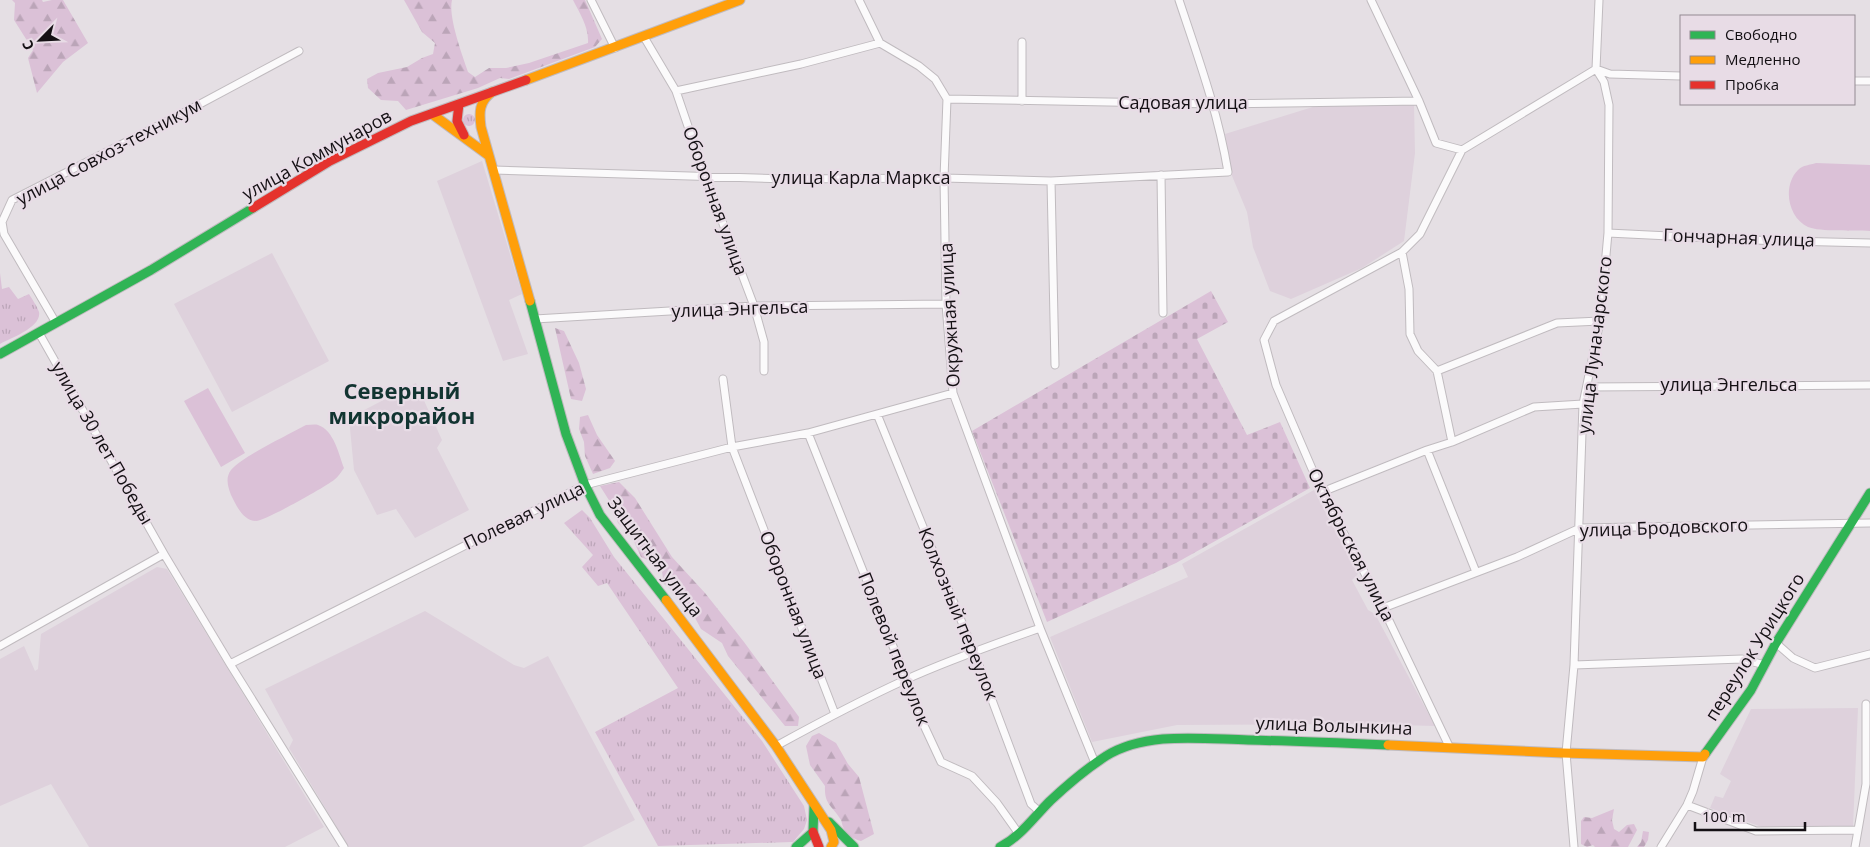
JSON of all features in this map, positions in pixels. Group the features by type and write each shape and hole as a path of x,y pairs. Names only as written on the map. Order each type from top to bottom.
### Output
{"street":[{"path":"591,0 615,48"},
{"name":"улица Коммунаров","path":"0,354 152,270 330,161 411,121 615,48 740,0"},
{"path":"859,0 880,43 919,66 935,79 947,99"},
{"path":"1179,0 1214,104"},
{"path":"1371,0 1419,101 1436,144 1462,150"},
{"name":"улица Луначарского","path":"1574,847 1566,753 1574,665 1584,404 1600,321 1608,233 1609,105 1604,82 1596,69 1599,0"},
{"name":"Оборонная улица","path":"644,37 676,91 705,176 754,306 764,342 764,372"},
{"path":"1022,42 1022,101"},
{"path":"676,91 800,64 880,43"},
{"name":"улица Совхоз-техникум","path":"56,323 4,234 2,222 12,200 185,112 299,51"},
{"path":"1452,442 1437,370 1418,351 1410,334 1409,289 1402,252 1420,234 1462,150 1596,69 1610,74 1680,76"},
{"path":"1855,81 1870,81"},
{"path":"466,139 457,121 462,103 479,116 481,104 492,92"},
{"name":"Садовая улица","path":"947,99 1214,104 1419,101"},
{"name":"Окружная улица","path":"947,99 944,178 946,304 953,392 1040,628 1095,763"},
{"name":"улица Карла Маркса","path":"494,170 787,179 944,178 1051,181 1228,172 1222,135 1214,104"},
{"path":"432,114 488,155"},
{"name":"Защитная улица","path":"479,116 488,155 494,170 566,434 585,485 600,515 656,586 776,746 814,805"},
{"path":"1160,175 1163,313"},
{"path":"1051,181 1055,365"},
{"name":"Гончарная улица","path":"1608,233 1751,240 1870,243"},
{"name":"Октябрьская улица","path":"1402,252 1274,321 1264,340 1276,385 1322,492 1383,608 1449,746"},
{"name":"улица Энгельса","path":"535,319 754,306 946,304"},
{"path":"1437,370 1557,323 1600,321"},
{"name":"улица 30 лет Победы","path":"39,333 164,554 344,847"},
{"name":"Оборонная улица","path":"723,380 732,447 835,714"},
{"name":"улица Энгельса","path":"1588,387 1870,385"},
{"name":"Полевая улица","path":"230,664 585,485 732,447 808,433 953,392"},
{"path":"1322,492 1427,450 1452,442 1534,407 1584,404"},
{"name":"Колхозный переулок","path":"877,414 974,652 1031,804 1040,812"},
{"name":"Полевой переулок","path":"808,433 906,679 907,689 941,762 972,776 997,803 1019,834"},
{"path":"1427,450 1476,572"},
{"name":"переулок Урицкого","path":"1660,847 1687,805 1703,757 1751,690 1776,643 1870,493"},
{"name":"улица Бродовского","path":"1383,608 1517,557 1580,528 1870,523"},
{"path":"0,646 164,554"},
{"path":"776,746 906,679 1040,628"},
{"path":"1776,643 1793,658 1815,668 1870,654"},
{"path":"1574,665 1742,659 1765,665"},
{"path":"1855,847 1868,785 1866,704"},
{"name":"улица Волынкина","path":"1000,847 1019,834 1054,797 1095,763 1111,752 1129,744 1147,740 1287,740 1449,746 1566,753 1666,754 1703,757"},
{"path":"814,805 813,832 819,847"},
{"path":"814,805 831,830 834,842 831,847"},
{"path":"814,805 854,847"},
{"path":"1687,805 1756,831 1858,830"},
{"path":"796,847 813,832"}],"shaded area":[{"path":"1414,105 1415,153 1404,241 1362,268 1291,299 1270,291 1253,247 1247,212 1230,171 1225,134 1316,106"},
{"path":"482,161 522,294 509,300 528,354 503,361 437,181"},
{"path":"272,253 329,361 232,412 174,304"},
{"path":"416,383 442,440 437,448 469,510 415,538 396,509 377,515 354,470 349,418"},
{"path":"1314,490 1358,574 1352,580 1368,610 1375,614 1435,726 1362,724 1177,725 1092,742 1050,637 1188,577 1182,564"},
{"path":"157,567 167,569 324,827 285,847 89,847 51,784 0,806 0,659 24,646 35,671 38,669 41,634"},
{"path":"425,611 514,665 524,668 548,656 635,820 582,847 349,847 289,748 293,740 265,689"},
{"path":"1858,708 1853,827 1767,829 1710,808 1715,796 1723,798 1731,781 1720,774 1751,709"}],"green space":[{"path":"12,0 42,0 43,2 63,0 88,43 63,62 37,93 28,58 33,50 14,20 15,3"},
{"path":"404,0 452,0 452,16 459,46 468,72 475,77 489,68 506,68 529,63 588,43 586,26 573,0 585,0 602,39 595,47 509,79 500,78 478,88 406,110 398,101 381,100 368,88 367,79 378,73 407,67 433,54 435,43 422,32"},
{"path":"471,114 474,115 474,125 467,126 464,125 463,118 464,115"},
{"path":"1816,163 1870,165 1870,231 1813,229 1801,223 1796,217 1790,201 1790,184 1800,168"},
{"path":"0,273 2,289 9,287 18,299 29,294 36,305 39,317 31,327 0,344"},
{"path":"1211,291 1228,322 1197,339 1247,435 1280,422 1310,488 1176,563 1047,622 972,431"},
{"path":"555,328 564,331 579,363 586,389 582,401 571,399"},
{"path":"208,388 245,453 221,467 184,401"},
{"path":"588,415 597,435 615,461 610,468 593,474 585,456 584,442 579,429 580,417"},
{"path":"306,425 318,425 328,432 332,437 344,468 334,480 282,510 262,520 256,521 247,518 238,508 230,492 228,486 229,473 237,464 255,452"},
{"path":"619,482 635,498 672,557 705,593 744,642 799,717 798,726 785,726 728,656 722,643 701,629 686,601 664,584 661,566 641,557 631,535 618,523 612,505 600,486"},
{"path":"582,510 590,518 614,557 762,741 804,806 807,820 804,829 793,842 658,846 595,732 678,688 607,583 598,586 582,567 593,555 564,523"},
{"path":"819,733 836,743 848,764 859,777 874,834 861,841 850,836 845,830 841,820 827,801 825,786 810,765 806,746 812,736"},
{"path":"1614,809 1612,820 1614,829 1619,832 1627,825 1634,824 1637,830 1628,847 1595,847 1593,845 1587,847 1581,844 1581,821 1584,817 1592,818"},
{"path":"1643,831 1649,832 1648,840 1644,847 1637,847 1641,842"}],"traffic: fast":[{"path":"0,354 151,270 253,208"},
{"path":"530,301 566,434 585,485 600,515 666,600"},
{"path":"1705,754 1751,690 1776,643 1870,493"},
{"path":"1000,847 1021,832 1050,801 1091,766 1122,748 1139,743 1175,738 1194,738 1388,745"},
{"path":"796,847 813,832 814,806"},
{"path":"829,822 854,847"}],"traffic: slow":[{"path":"526,80 740,0"},
{"path":"492,92 482,104 481,127 530,301"},
{"path":"432,114 488,155"},
{"path":"666,600 776,746 831,830 834,842 831,847"},
{"path":"1388,745 1703,757 1705,754"}],"traffic: jam":[{"path":"253,208 330,161 411,121 526,80"},
{"path":"459,104 457,121 464,135"},
{"path":"813,832 819,847"}],"district":[{"name":"Северный микрорайон","path":"402,404"}]}
